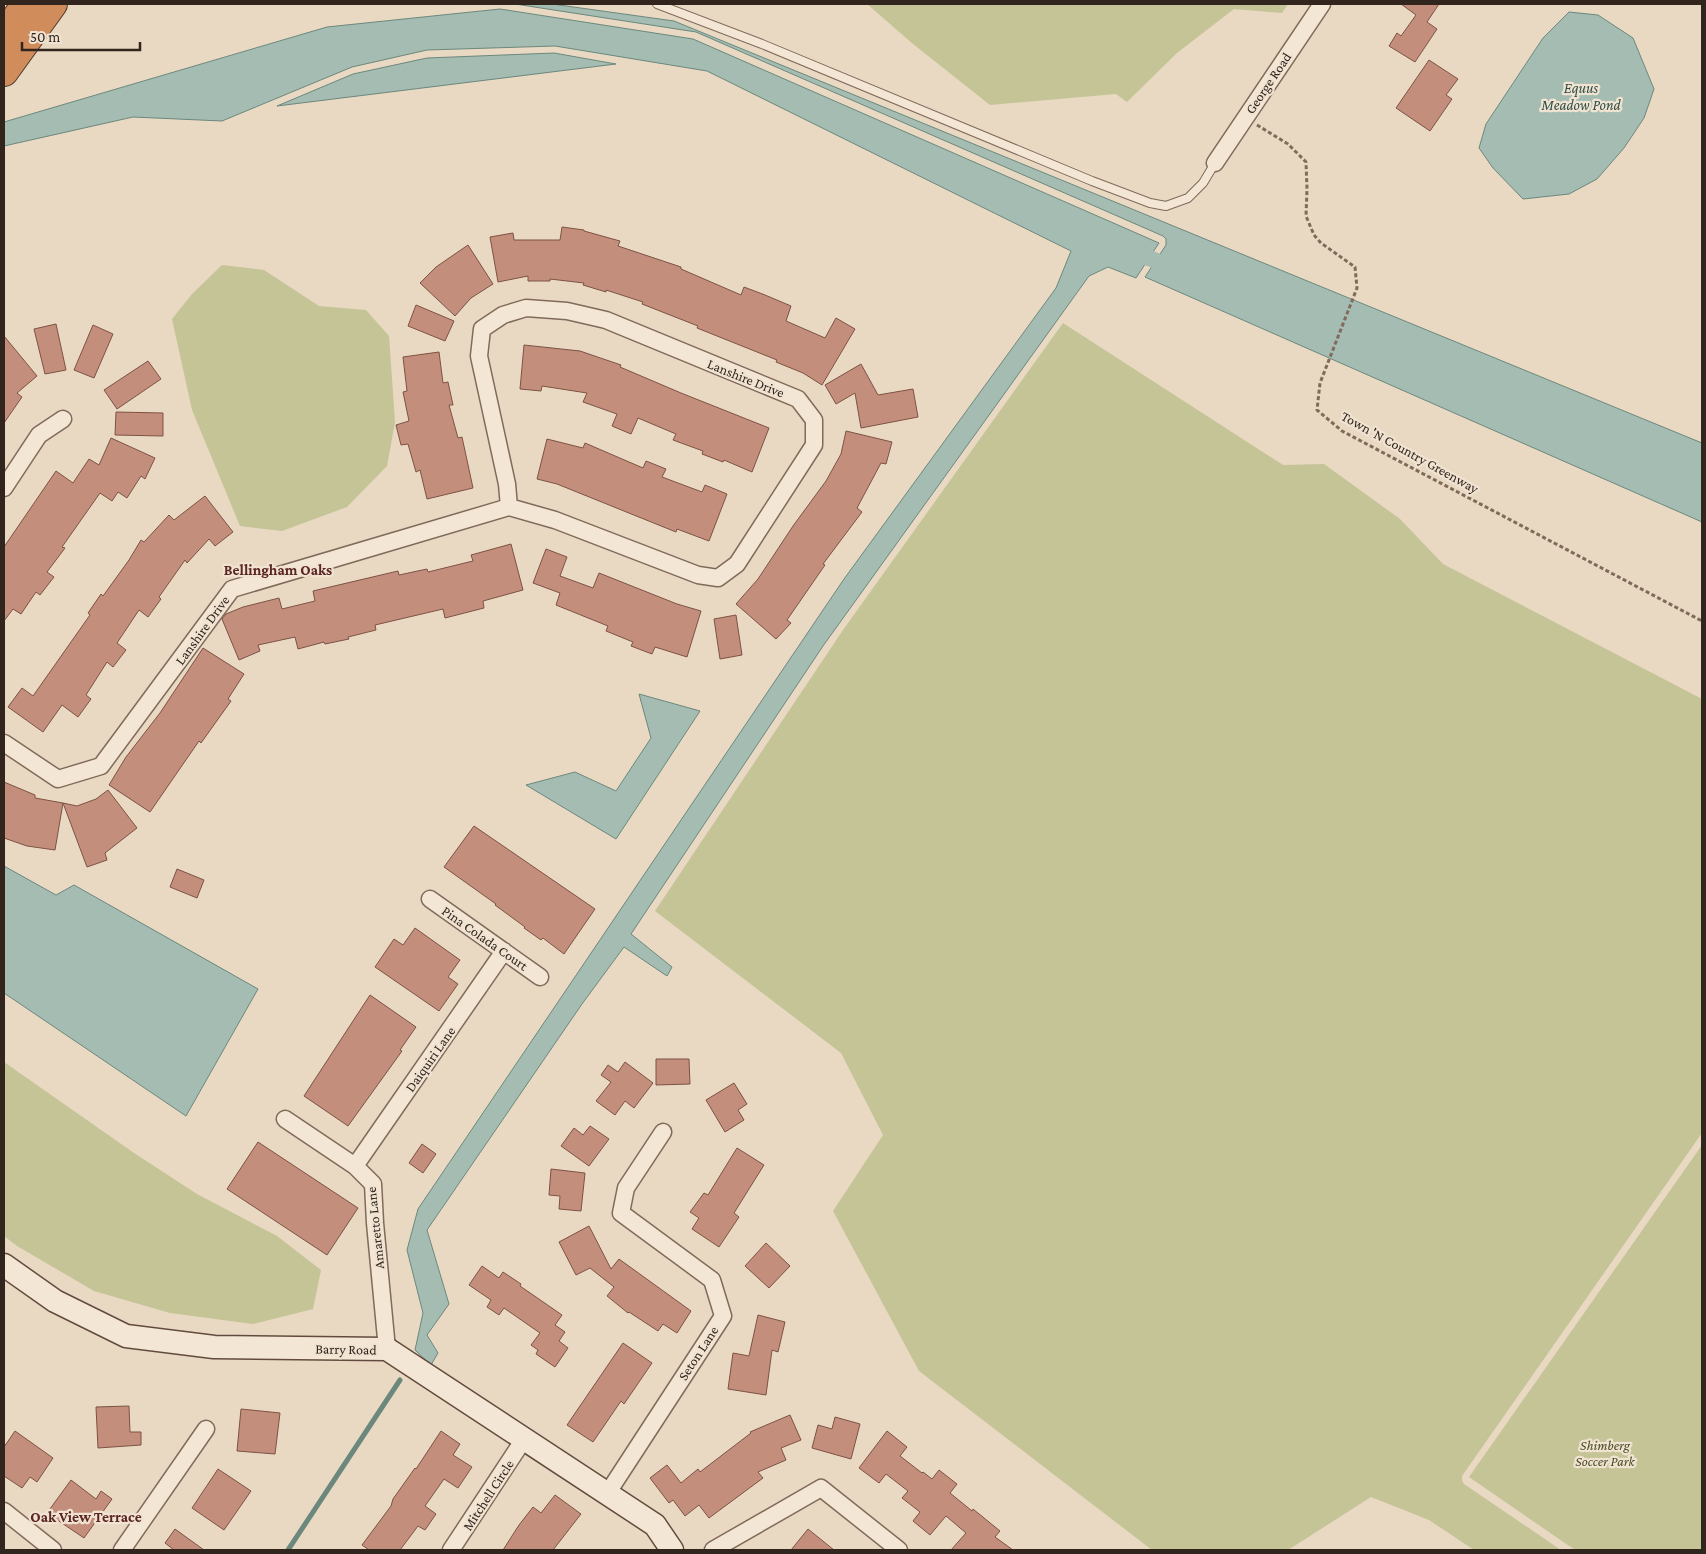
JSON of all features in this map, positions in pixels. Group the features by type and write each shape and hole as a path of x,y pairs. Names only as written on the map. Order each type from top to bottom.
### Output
{"highway":[{"path":"4,35 26,4"},
{"path":"4,72 53,4"}],"street":[{"name":"George Road","path":"1216,163 1322,4"},
{"name":"Lanshire Drive","path":"4,743 58,779 101,766 232,589 509,507 555,520 698,574 718,578 737,564 814,445 814,420 798,399 606,320 567,311 526,308 503,315 482,330 479,356 507,484 509,507"},
{"path":"4,488 39,435 63,419"},
{"name":"Pina Colada Court","path":"430,899 540,977"},
{"name":"Daiquiri Lane","path":"355,1166 504,951"},
{"name":"Amaretto Lane","path":"285,1119 355,1166 373,1184 387,1349"},
{"name":"Seton Lane","path":"607,1494 722,1316 712,1280 621,1213 626,1188 664,1132"},
{"name":"Barry Road","path":"4,1265 56,1301 126,1336 214,1347 387,1349 655,1525 672,1550"},
{"path":"122,1550 206,1429"},
{"name":"Mitchell Circle","path":"451,1550 524,1439"},
{"path":"712,1550 821,1488 899,1550"},
{"path":"4,1511 53,1550"}],"lane":[{"path":"657,4 762,44 1092,181 1150,203 1166,206 1188,198 1203,183 1216,163"}],"path":[{"name":"Town 'N Country Greenway","path":"1245,117 1266,132 1288,144 1306,162 1306,216 1314,235 1355,267 1357,288 1320,383 1317,410 1342,430 1702,620"}],"green space":[{"path":"867,4 1288,4 1282,13 1234,9 1177,53 1127,102 1116,94 990,105 913,44"},
{"path":"222,265 264,270 319,306 366,310 389,336 395,422 387,466 347,507 282,531 240,526 192,410 172,319 192,294"},
{"path":"1063,323 1283,465 1324,464 1400,519 1443,564 1702,699 1702,1133 1462,1476 1464,1484 1561,1550 1474,1550 1429,1520 1371,1497 1288,1550 1152,1550 919,1371 833,1211 883,1135 841,1053 655,911 843,630"},
{"path":"4,1062 134,1153 197,1194 277,1236 321,1270 313,1309 253,1324 170,1313 94,1291 17,1246 4,1236"},
{"name":"Shimberg Soccer Park","path":"1702,1145 1702,1550 1575,1550 1469,1477"}],"water":[{"path":"515,4 552,4 674,21 1702,443 1702,522 1145,277 1166,245 1166,239 1163,236 696,32"},
{"path":"500,9 693,39 1159,243 1136,278 1108,267 1089,276 823,646 631,934 672,967 667,976 624,947 582,1004 427,1230 449,1304 427,1335 438,1353 431,1365 415,1350 423,1313 407,1250 418,1209 844,579 1056,288 1071,251 707,71 555,46 427,50 352,67 222,121 133,117 4,146 4,122 327,27"},
{"name":"Equus Meadow Pond","path":"1569,12 1598,15 1633,38 1654,89 1644,118 1624,148 1597,179 1569,194 1523,199 1493,168 1479,148 1486,124 1543,38"},
{"path":"554,53 616,64 277,106 353,74 427,58"},
{"path":"639,694 700,711 616,839 526,785 575,772 616,791 651,738"},
{"path":"4,866 56,895 74,885 258,989 186,1116 4,993"}],"building":[{"path":"1401,4 1439,4 1427,22 1437,29 1415,62 1389,46 1397,33 1401,36 1416,15"},
{"path":"1429,60 1458,79 1446,95 1452,99 1430,131 1396,108"},
{"path":"562,227 584,230 620,241 618,246 681,267 681,269 741,295 744,287 765,295 791,306 786,321 825,338 836,318 855,329 822,385 803,373 776,362 777,360 697,328 698,326 642,304 643,302 583,285 584,283 550,279 550,281 528,281 528,276 498,282 490,237 513,233 514,240 560,240"},
{"path":"468,245 493,284 471,298 455,316 420,283 436,267"},
{"path":"416,305 454,321 445,341 408,326"},
{"path":"56,324 66,370 45,374 34,329"},
{"path":"93,325 113,334 94,378 74,370"},
{"path":"4,336 37,376 17,393 22,397 4,423"},
{"path":"524,345 580,351 621,365 620,367 681,393 769,428 752,472 724,460 723,462 702,454 703,451 673,440 676,434 638,418 631,434 612,426 617,414 583,402 587,393 542,386 541,391 520,389"},
{"path":"439,352 443,383 448,382 453,405 449,405 458,438 462,437 473,488 427,499 420,470 416,472 408,444 401,445 396,425 409,421 403,392 407,391 403,357"},
{"path":"148,361 161,379 117,409 104,390"},
{"path":"861,364 878,395 913,389 918,417 861,428 855,393 836,404 825,385"},
{"path":"116,412 163,413 163,436 115,435"},
{"path":"846,431 892,442 886,464 881,463 857,508 862,512 823,564 825,565 787,620 791,623 776,639 736,604 758,579 826,481 841,454"},
{"path":"111,438 155,458 145,479 141,476 127,498 118,492 112,501 100,493 62,547 65,548 47,572 54,577 40,595 36,592 21,614 13,609 4,621 4,547 56,471 73,483 89,459 99,465"},
{"path":"547,439 583,448 585,443 643,468 646,461 666,469 662,477 702,492 705,485 727,494 709,541 677,529 676,532 557,484 537,479"},
{"path":"205,496 233,532 215,546 209,539 187,563 185,560 159,597 161,599 148,617 139,610 117,643 126,650 113,667 107,662 86,695 91,699 78,717 62,705 43,732 8,707 22,688 33,696 90,615 88,613 101,594 103,596 141,540 144,542 169,515 174,520"},
{"path":"511,544 523,590 483,601 484,608 445,618 443,609 375,625 376,630 348,637 349,639 325,644 324,642 298,649 295,637 258,645 260,651 239,660 222,619 226,614 243,607 279,598 282,609 315,601 313,591 398,571 399,575 427,569 428,572 473,561 471,555"},
{"path":"546,549 567,557 560,576 593,588 599,573 677,604 701,611 687,657 655,647 652,654 631,646 633,642 606,631 608,626 556,605 560,593 533,583"},
{"path":"736,615 742,655 720,659 714,619"},
{"path":"203,648 244,674 228,699 231,701 201,743 199,741 150,812 109,785 126,757 160,713"},
{"path":"4,782 35,795 35,798 63,803 55,850 27,846 4,838"},
{"path":"108,790 137,828 105,853 107,860 87,867 63,803 77,806 96,799"},
{"path":"474,826 595,909 564,954 543,938 541,940 524,928 496,904 444,867"},
{"path":"177,869 204,880 197,898 170,887"},
{"path":"415,928 460,960 448,977 458,984 439,1011 375,967 394,939 403,945"},
{"path":"370,995 416,1027 400,1050 402,1051 348,1126 304,1096"},
{"path":"656,1059 689,1059 690,1084 656,1085"},
{"path":"625,1062 653,1083 634,1108 625,1101 615,1115 596,1101 611,1082 601,1075 608,1065 618,1072"},
{"path":"734,1083 747,1104 738,1110 744,1120 725,1132 706,1100"},
{"path":"590,1126 609,1139 589,1166 561,1146 574,1128 583,1135"},
{"path":"258,1142 358,1208 327,1255 227,1189"},
{"path":"422,1144 436,1154 423,1173 409,1163"},
{"path":"737,1148 764,1165 734,1213 739,1217 719,1247 692,1229 699,1218 690,1212 704,1193 708,1195"},
{"path":"551,1169 585,1173 581,1211 559,1209 560,1196 549,1195"},
{"path":"589,1226 611,1269 619,1259 691,1311 677,1333 663,1324 658,1331 628,1313 607,1296 614,1287 590,1268 576,1275 559,1242"},
{"path":"766,1243 790,1266 769,1288 745,1266"},
{"path":"482,1266 499,1278 503,1272 562,1315 555,1325 565,1332 559,1341 568,1348 555,1367 536,1354 538,1350 531,1345 540,1333 504,1308 499,1315 487,1307 491,1300 469,1285"},
{"path":"758,1315 785,1322 778,1352 772,1350 766,1395 728,1389 733,1353 749,1356"},
{"path":"623,1343 652,1363 624,1404 621,1401 593,1442 567,1425"},
{"path":"129,1406 130,1432 141,1432 141,1445 98,1448 96,1407"},
{"path":"241,1409 280,1413 275,1454 237,1451"},
{"path":"790,1415 801,1440 781,1448 786,1460 758,1472 763,1478 709,1518 699,1505 685,1516 673,1500 669,1503 650,1478 667,1465 681,1483 698,1469 700,1472 750,1432"},
{"path":"835,1417 860,1424 851,1459 812,1448 818,1425 832,1429"},
{"path":"15,1431 53,1458 37,1482 30,1477 22,1488 4,1476 4,1447"},
{"path":"441,1431 460,1444 453,1455 472,1467 458,1488 444,1479 425,1506 436,1514 425,1530 418,1526 400,1550 369,1550 362,1545 391,1506 393,1499"},
{"path":"887,1431 907,1447 900,1456 922,1473 932,1479 939,1470 957,1484 950,1493 1000,1531 995,1537 1013,1550 951,1550 966,1533 946,1516 930,1535 913,1521 920,1512 902,1498 908,1491 886,1474 879,1483 859,1468"},
{"path":"218,1469 251,1491 224,1530 192,1508"},
{"path":"71,1480 96,1499 101,1491 112,1499 84,1538 47,1513"},
{"path":"555,1495 581,1514 553,1550 503,1550 533,1507 541,1513"},
{"path":"175,1529 204,1550 174,1550 165,1543"},
{"path":"808,1529 834,1550 791,1550"}],"waterway":[{"path":"1128,250 1175,268"},
{"path":"288,1550 400,1380"}],"district":[{"name":"Bellingham Oaks","path":"278,570"},
{"name":"Oak View Terrace","path":"86,1517"}]}
